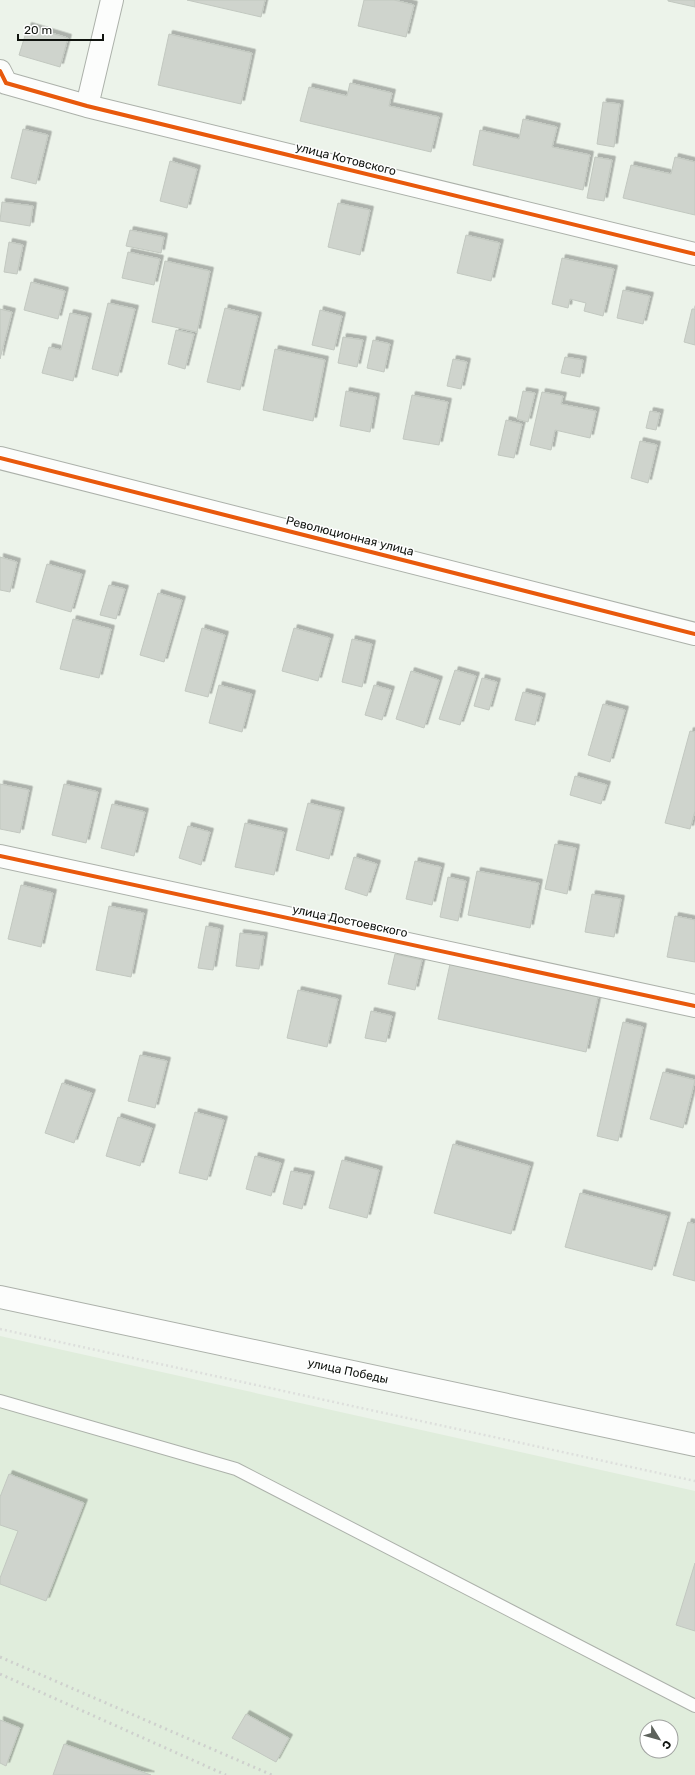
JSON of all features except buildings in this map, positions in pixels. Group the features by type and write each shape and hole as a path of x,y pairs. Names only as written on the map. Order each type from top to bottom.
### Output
{"street":[{"path":"87,106 112,0"},
{"name":"улица Котовского","path":"0,70 6,83 87,106 695,254"},
{"name":"Революционная улица","path":"0,458 695,634"},
{"name":"улица Достоевского","path":"0,856 695,1006"},
{"name":"улица Победы","path":"0,1297 695,1445"}],"lane":[{"path":"0,1401 236,1469 694,1705"}],"path":[{"path":"0,1329 695,1481"}],"shaded area":[{"path":"0,1336 695,1491 695,1775 0,1775"}],"railway":[{"path":"0,1657 272,1775"},
{"path":"0,1674 226,1775"}],"cycle path":[{"path":"0,71 6,83 87,106 695,254"},
{"path":"0,458 695,634"},
{"path":"0,856 695,1006"}]}
